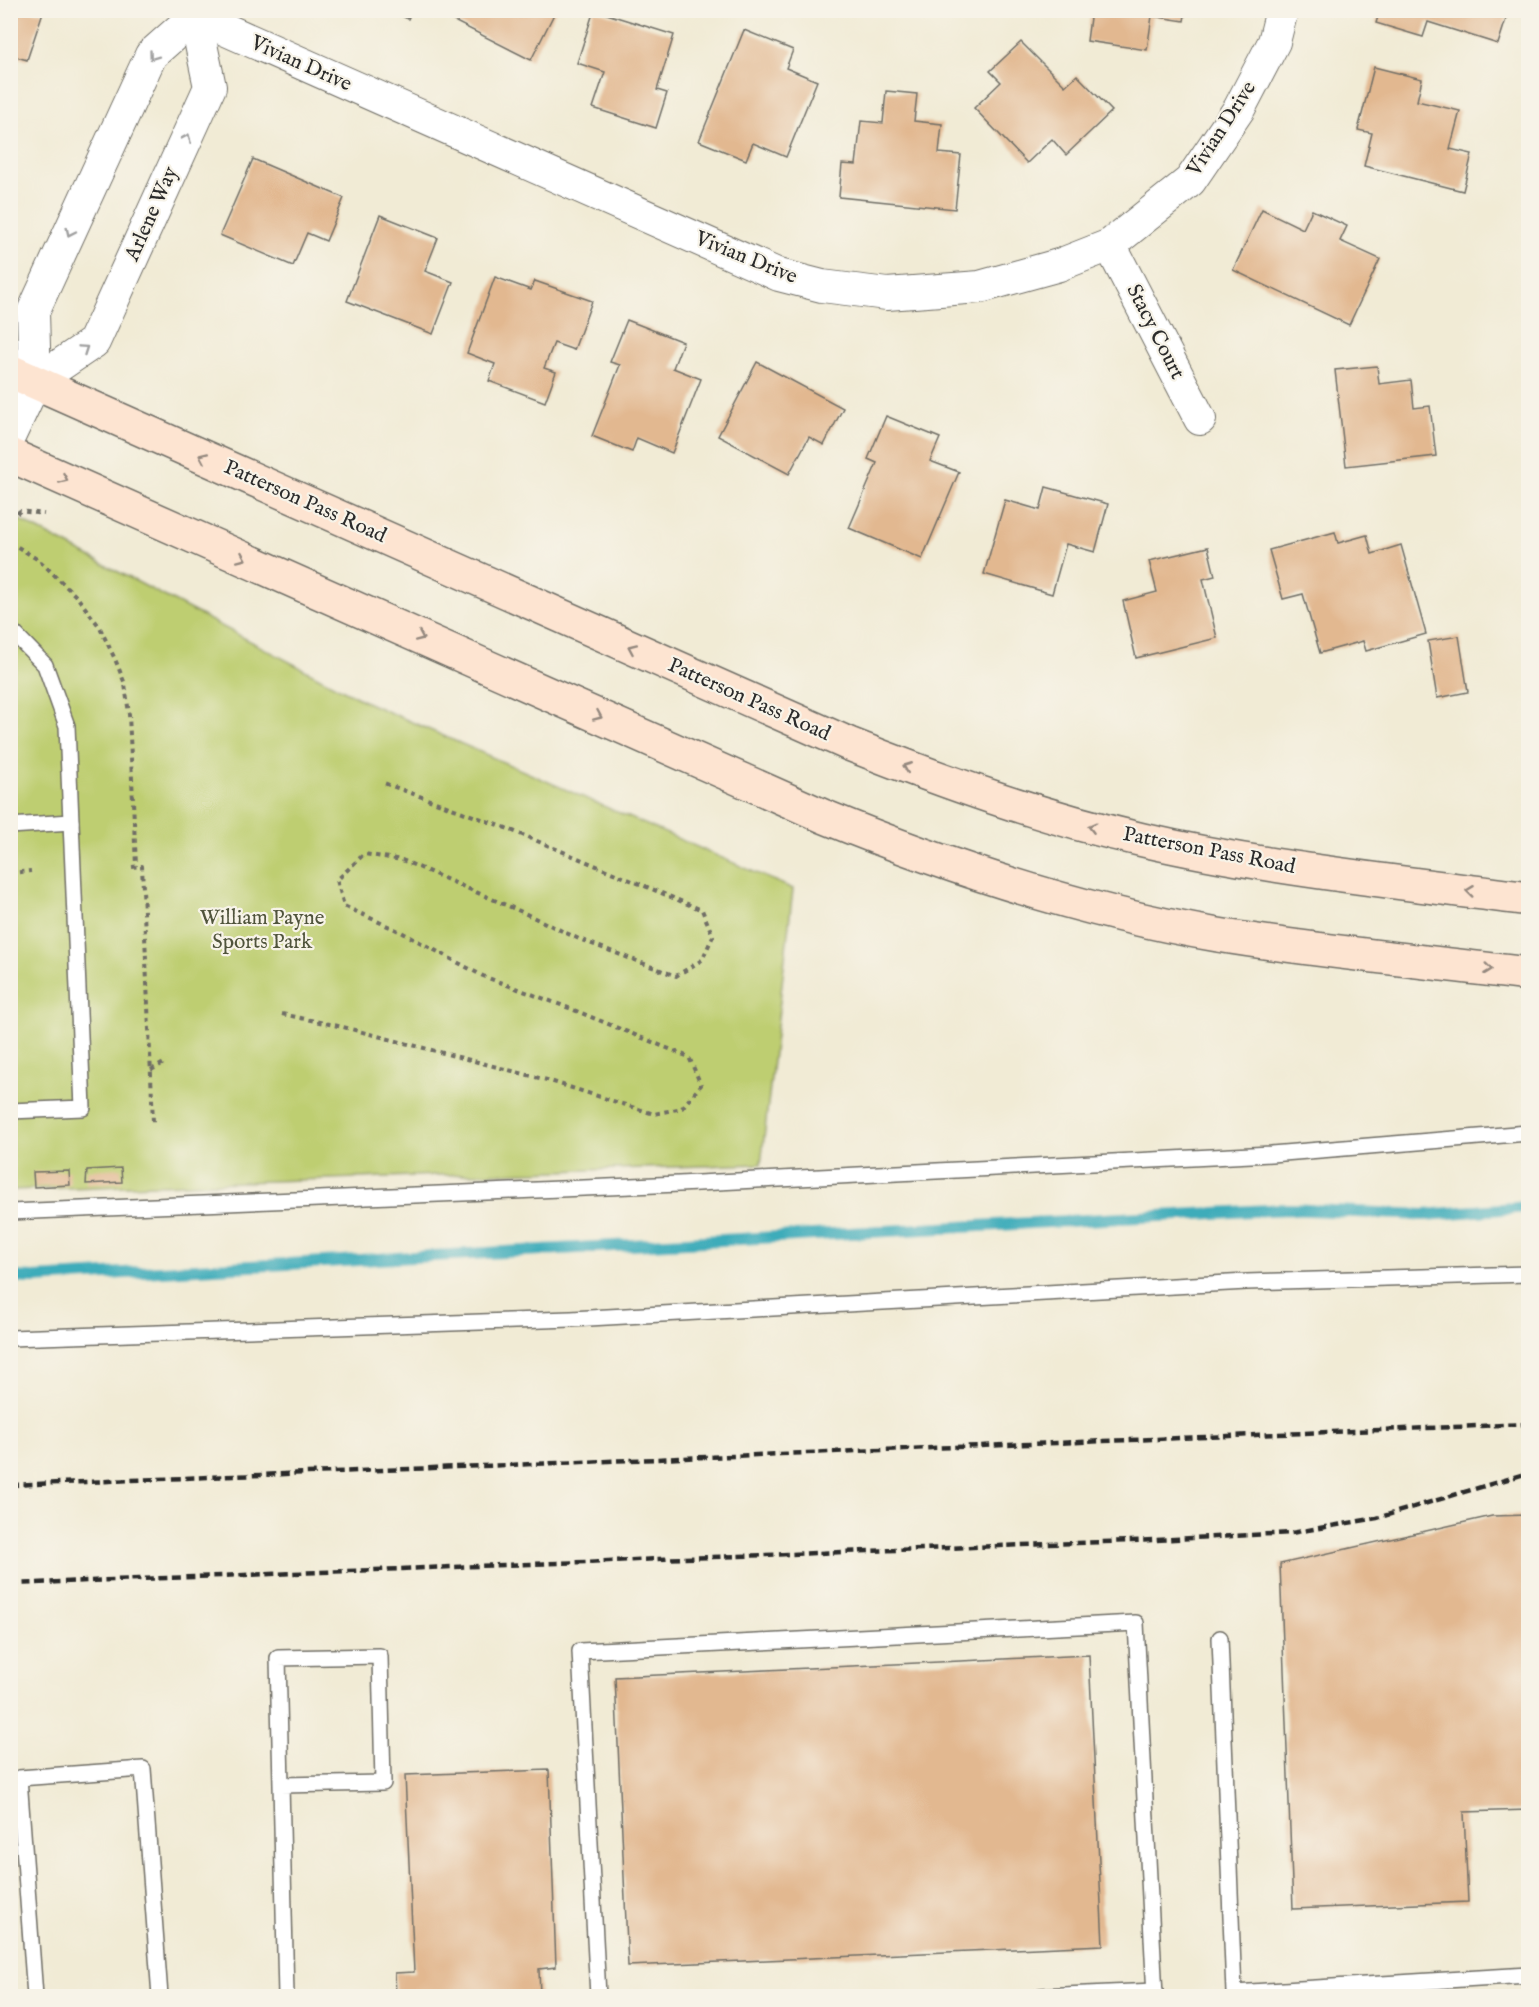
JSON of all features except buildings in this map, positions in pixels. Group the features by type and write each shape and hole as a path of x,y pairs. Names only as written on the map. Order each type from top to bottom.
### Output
{"main road":[{"name":"Patterson Pass Road","path":"23,376 849,744 990,797 1067,821 1225,857 1319,872 1528,899"},
{"path":"10,455 823,816 963,870 1062,899 1216,934 1528,974"}],"street":[{"name":"Vivian Drive","path":"196,14 779,275 812,284 887,294 980,287 1059,265 1110,245 1190,181 1239,109 1274,42 1282,10"},
{"path":"10,435 23,376 33,312 152,55 196,14"},
{"name":"Arlene Way","path":"23,376 94,342 210,87 196,14"},
{"name":"Stacy Court","path":"1110,245 1200,420"}],"lane":[{"path":"10,629 45,665 67,726 83,1108 10,1111"},
{"path":"10,826 71,822"},
{"path":"10,1212 691,1183 1271,1154 1528,1133"},
{"path":"10,1338 571,1319 1247,1282 1528,1274"},
{"path":"598,1996 580,1651 1136,1623 1155,1994 1041,1996"},
{"path":"1220,1638 1234,1993 1528,1975"},
{"path":"281,1785 383,1783 380,1656 278,1658 281,1785 286,1996"},
{"path":"19,1778 143,1769 159,1996"},
{"path":"10,1800 19,1778"},
{"path":"19,1778 35,1996"}],"path":[{"path":"10,519 20,511 44,514"},
{"path":"10,542 40,561 77,597 99,626 125,684 129,714 134,867 142,866 153,1122"},
{"path":"282,1014 343,1027 547,1080 654,1114 682,1108 701,1085 689,1057 483,975 401,932 344,906 337,880 364,854 402,860 579,939 676,976 702,960 713,936 702,910 506,828 381,782"},
{"path":"10,873 31,871"},
{"path":"151,1070 164,1063"}],"green space":[{"name":"William Payne Sports Park","path":"10,515 366,702 793,889 761,1164 11,1190"}],"waterway":[{"path":"10,1277 34,1278 1287,1209 1424,1215 1528,1207"}],"railway":[{"path":"10,1485 1528,1424"},
{"path":"10,1584 1291,1533 1377,1518 1528,1473"}]}
